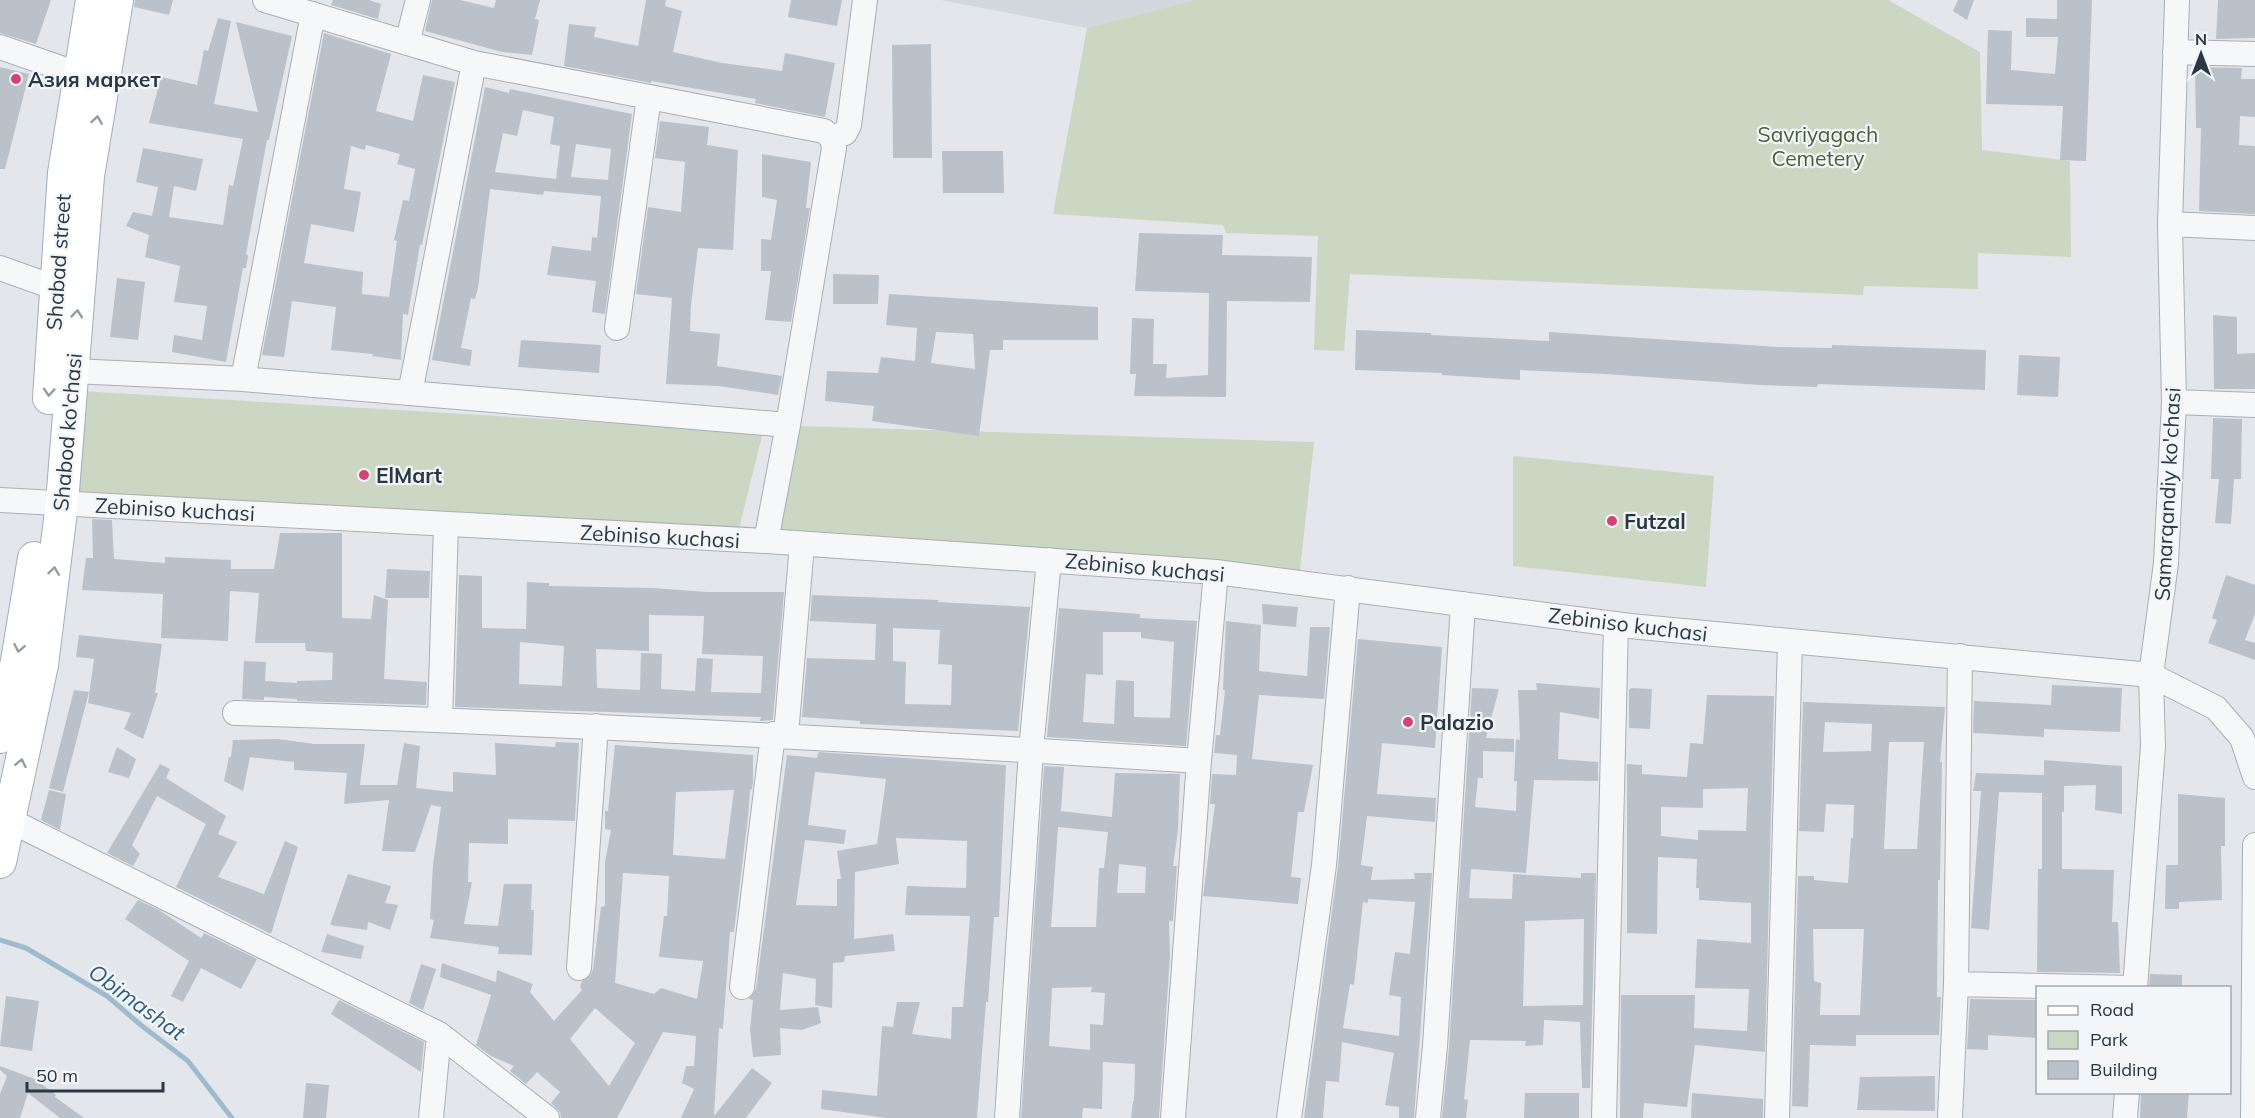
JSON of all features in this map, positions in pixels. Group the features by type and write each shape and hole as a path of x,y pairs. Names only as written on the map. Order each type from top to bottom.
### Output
{"main road":[{"name":"Shabad street","path":"0,737 28,598 52,503 56,288 64,173 92,0"},
{"name":"Shabod ko'chasi","path":"0,862 42,665 52,503 73,370 88,176 117,0"}],"street":[{"path":"265,0 474,63 824,131 832,138 834,148 788,424 765,541"},
{"path":"407,43 418,0"},
{"path":"832,138 845,133 849,125 865,0"},
{"name":"Samarqandiy ko'chasi","path":"2134,986 2153,746 2151,675 2166,562 2174,402 2170,224 2177,0"},
{"path":"243,379 313,14"},
{"path":"0,47 81,75"},
{"path":"2175,52 2255,54"},
{"path":"410,393 474,63"},
{"path":"617,328 650,97"},
{"path":"2170,224 2255,228"},
{"path":"0,268 56,288"},
{"path":"73,370 243,379 788,424"},
{"path":"2174,402 2255,405"},
{"name":"Zebiniso kuchasi","path":"0,500 765,541 1216,572 1616,624 2151,675 2216,708 2242,738 2255,777"},
{"path":"440,719 446,524"},
{"path":"742,987 779,735 802,544"},
{"path":"1007,1118 1031,750 1049,560"},
{"path":"1173,1118 1199,761 1216,572"},
{"path":"1289,1118 1324,865 1348,588"},
{"path":"1428,1118 1435,1046 1463,603"},
{"path":"1604,1118 1616,624"},
{"path":"1777,1118 1790,641"},
{"path":"1950,1118 1956,984 1960,656"},
{"path":"235,713 440,719 779,735 1199,761"},
{"path":"579,968 596,726"},
{"path":"9,820 439,1034 548,1118"},
{"path":"2253,1118 2255,845"},
{"path":"1956,984 2075,986"},
{"path":"431,1118 439,1034"},
{"path":"2126,1118 2127,1094"}],"shaded area":[{"path":"941,0 1194,0 1087,28"}],"green space":[{"name":"Savriyagach Cemetery","path":"1194,0 1888,0 1980,52 1982,150 2070,161 2071,257 1978,253 1978,289 1864,286 1863,295 1350,274 1344,351 1314,350 1318,236 1226,233 1223,225 1053,214 1087,28"},
{"path":"81,391 763,432 739,529 77,493"},
{"path":"796,426 1314,442 1300,570 777,531"},
{"name":"Futzal","path":"1513,456 1714,476 1706,587 1513,566"}],"building":[{"path":"0,0 51,0 36,44 0,33"},
{"path":"135,0 173,0 169,15 134,7"},
{"path":"333,0 369,0 381,4 378,19 331,5"},
{"path":"432,0 460,0 494,8 496,0 540,0 535,19 539,20 532,55 502,52 425,31"},
{"path":"646,0 666,0 665,6 682,11 673,52 722,63 782,71 785,53 835,63 825,117 755,103 756,99 651,81 651,83 564,66 569,24 596,27 594,37 638,46"},
{"path":"791,0 842,0 837,26 788,17"},
{"path":"1958,0 1974,0 1967,20 1953,11"},
{"path":"2057,0 2092,0 2086,161 2060,160 2063,106 1986,104 1988,30 2012,31 2011,70 2055,74 2058,37 2026,37 2026,18 2057,19"},
{"path":"2218,0 2255,0 2255,38 2216,39"},
{"path":"218,18 231,21 214,104 258,112 236,22 292,36 269,140 267,140 246,254 248,255 246,268 243,268 226,362 172,352 174,335 202,340 207,306 174,302 180,266 145,257 149,235 126,226 133,212 152,216 158,187 136,182 143,148 203,159 196,191 174,186 169,217 223,225 229,185 233,186 243,139 149,123 161,77 197,85 204,50 208,51"},
{"path":"324,33 391,54 376,111 413,121 423,75 455,82 422,245 420,245 408,315 403,314 401,360 372,356 373,354 331,350 336,307 292,301 284,357 262,355","holes":["366,145 400,154 397,164 415,169 409,201 403,200 394,240 397,241 389,297 362,294 363,272 304,263 311,224 354,232 361,192 344,189 351,146 365,150"]},
{"path":"931,44 932,158 893,158 892,45"},
{"path":"0,67 29,74 5,169 0,169"},
{"path":"2195,67 2242,68 2241,79 2255,79 2255,117 2240,116 2239,145 2255,146 2255,214 2199,211 2201,128 2196,128"},
{"path":"485,87 509,93 510,89 632,114 605,314 592,312 596,281 547,275 552,246 591,251 592,237 597,238 601,196 544,191 543,195 490,189 478,288 475,299 471,298 461,348 472,350 470,366 432,360","holes":["523,110 554,117 550,144 560,146 556,179 495,172 503,133 517,136","576,144 611,149 608,180 571,177"]},
{"path":"660,121 709,127 707,145 738,150 733,250 698,248 690,331 720,334 717,366 782,376 778,395 719,386 666,384 672,298 636,294 648,207 681,212 685,162 655,158"},
{"path":"942,151 1003,151 1004,193 943,193"},
{"path":"762,154 811,162 806,208 810,208 791,322 765,320 771,271 761,271 761,239 771,240 777,200 762,197"},
{"path":"1139,233 1223,235 1222,255 1312,257 1310,302 1227,301 1226,397 1134,396 1136,374 1130,374 1132,318 1154,319 1153,364 1167,364 1166,378 1208,375 1209,293 1135,291"},
{"path":"833,274 879,275 878,304 833,304"},
{"path":"117,278 145,282 138,340 110,337"},
{"path":"889,294 1098,307 1098,340 1003,340 1003,350 990,350 979,436 872,421 874,406 825,401 827,371 878,373 881,357 915,361 917,328 886,325","holes":["936,332 973,334 975,369 931,363"]},
{"path":"2213,315 2237,317 2237,354 2255,353 2255,389 2214,389"},
{"path":"1356,330 1549,341 1549,332 1778,347 1832,348 1832,345 1986,350 1985,390 1818,384 1817,387 1760,385 1520,370 1520,380 1442,375 1442,373 1355,370"},
{"path":"521,340 601,345 599,373 518,367"},
{"path":"2019,355 2060,357 2058,397 2017,395"},
{"path":"2213,418 2242,419 2241,479 2234,479 2231,524 2215,523 2219,479 2211,479"},
{"path":"92,519 112,520 114,559 165,563 165,557 231,560 231,569 274,569 280,533 342,533 342,618 371,619 374,595 388,600 384,679 427,682 426,705 297,701 297,699 264,697 264,700 242,699 244,661 266,662 265,681 297,683 297,681 332,680 333,653 306,651 305,643 255,643 259,593 230,591 228,641 161,638 163,594 82,590 86,558 93,558"},
{"path":"387,569 430,571 429,598 385,598"},
{"path":"459,575 482,576 482,628 526,629 527,582 549,583 549,586 653,588 707,592 784,592 773,720 760,721 761,717 455,707","holes":["649,615 704,616 702,654 763,656 761,693 711,692 713,659 697,658 695,691 661,689 662,654 641,653 640,690 597,688 596,649 649,651","520,642 564,646 562,686 519,684"]},
{"path":"2226,575 2255,585 2255,614 2245,640 2255,643 2255,660 2208,643 2217,620 2212,618"},
{"path":"812,595 938,600 938,602 1030,607 1018,731 860,724 860,721 802,717 807,658 875,660 876,624 810,621","holes":["893,628 940,630 938,664 952,665 951,705 905,704 906,662 893,661"]},
{"path":"1262,604 1298,607 1296,627 1263,624"},
{"path":"1059,608 1140,614 1140,618 1197,621 1186,746 1047,737","holes":["1103,632 1141,632 1141,638 1174,642 1170,718 1134,717 1134,681 1116,680 1114,724 1083,722 1086,674 1103,675"]},
{"path":"1226,621 1261,625 1259,671 1307,676 1310,627 1330,627 1324,699 1259,695 1252,759 1313,765 1304,812 1298,812 1291,877 1301,878 1298,904 1203,896 1215,804 1210,804 1212,774 1236,775 1237,755 1214,753 1216,735 1220,735 1225,690 1223,690"},
{"path":"79,635 162,644 155,693 158,693 143,739 124,729 131,713 88,703 94,659 76,657"},
{"path":"1358,639 1442,647 1435,748 1382,743 1377,794 1436,798 1435,822 1367,816 1361,865 1373,867 1371,880 1415,879 1414,873 1432,873 1414,1118 1399,1118 1399,1107 1385,1105 1394,1053 1342,1042 1339,1082 1326,1081 1323,1118 1304,1118 1338,867","holes":["1368,899 1415,902 1410,954 1395,952 1389,995 1401,997 1399,1036 1343,1028 1350,984 1354,985 1363,902 1368,903"]},
{"path":"1536,683 1600,688 1599,719 1560,712 1558,759 1598,762 1598,781 1534,780 1526,873 1471,869 1469,898 1512,899 1513,874 1581,878 1581,873 1596,873 1590,1088 1582,1088 1580,1022 1544,1020 1543,1045 1525,1046 1526,1041 1470,1040 1464,1099 1468,1100 1466,1118 1442,1118 1449,1047 1472,688 1499,689 1486,738 1514,739 1514,752 1483,751 1483,778 1478,778 1475,807 1516,811 1517,781 1514,781 1516,739 1520,740 1518,690 1537,690","holes":["1584,919 1583,1005 1523,1006 1525,921"]},
{"path":"2052,685 2122,688 2120,732 2044,729 2044,737 1973,733 1974,701 2051,705"},
{"path":"1631,688 1652,689 1650,729 1629,728 1629,690"},
{"path":"74,690 89,692 63,792 49,788"},
{"path":"1707,695 1774,696 1765,1052 1695,1045 1687,1107 1644,1103 1643,1118 1620,1118 1621,995 1695,995 1694,1028 1747,1031 1749,989 1695,988 1697,939 1751,943 1751,903 1699,900 1699,888 1696,888 1697,859 1658,857 1657,934 1627,933 1627,764 1642,765 1642,774 1687,777 1690,743 1703,744","holes":["1748,788 1746,831 1698,830 1698,840 1661,836 1661,807 1703,808 1703,789"]},
{"path":"1803,702 1945,707 1940,762 1942,762 1937,997 1941,997 1939,1035 1856,1035 1856,1046 1810,1045 1808,1107 1792,1106 1798,876 1814,876 1814,880 1848,883 1854,805 1826,804 1824,832 1799,831","holes":["1825,722 1872,724 1871,751 1823,752","1889,742 1924,742 1917,849 1884,849","1813,929 1864,929 1860,1015 1820,1015 1821,983 1814,981"]},
{"path":"278,739 314,744 365,744 360,785 397,785 404,743 420,746 416,788 453,792 453,772 496,775 495,743 555,747 556,742 579,743 575,821 508,819 508,844 469,843 468,882 472,882 464,924 498,926 504,884 532,884 531,910 534,910 532,955 498,954 499,947 430,938 434,920 430,919 433,865 441,807 431,805 415,852 382,851 389,800 344,804 347,773 294,770 294,762 250,757 243,791 224,781 233,740"},
{"path":"615,745 753,755 753,783 750,790 734,932 730,932 723,1029 719,1028 714,1116 752,1068 772,1083 746,1118 681,1118 694,1089 682,1083 686,1066 694,1066 696,1036 663,1032 617,1118 561,1118 560,1112 551,1103 560,1092 537,1072 526,1084 510,1071 514,1066 491,1056 476,1045 491,995 440,977 442,963 496,982 497,970 533,984 530,992 554,1021 582,990 580,987 582,981 590,976 593,970 601,907 605,906 605,862 611,830 605,829 605,811 608,811","holes":["734,790 725,859 673,855 676,792","623,873 669,876 667,916 664,916 659,957 703,961 697,999 661,988 654,994 615,983","595,1008 635,1043 609,1086 570,1039"]},
{"path":"117,747 136,759 129,778 108,772"},
{"path":"818,752 1006,765 999,917 994,917 977,1118 886,1118 821,1109 822,1090 877,1096 882,1026 893,1027 897,1002 920,1002 912,1034 951,1039 952,1007 963,1007 970,916 905,915 907,886 966,888 967,841 896,838 899,864 855,872 854,939 893,934 895,951 845,956 844,962 833,963 832,1008 815,1005 816,979 783,973 780,1010 818,1007 821,1023 802,1030 780,1028 781,1055 753,1057 750,1029 753,1000 749,999 756,989 787,755 817,758","holes":["815,772 886,779 877,844 837,851 841,879 837,879 837,906 796,905 805,840 844,844 846,830 808,825"]},
{"path":"2044,760 2122,766 2122,814 2095,810 2096,785 2064,786 2064,812 2062,812 2062,869 2114,870 2112,922 2118,922 2120,973 2037,972 2038,869 2042,869 2042,793 1999,792 1989,930 1971,928 1981,791 1973,791 1976,773 2044,775"},
{"path":"160,764 170,769 166,778 226,816 218,834 237,842 218,877 264,894 285,841 298,847 271,934 176,887 206,824 157,796 132,845 140,854 133,866 107,853"},
{"path":"1044,766 1064,767 1061,811 1112,817 1115,773 1180,774 1178,830 1173,866 1177,866 1173,921 1169,921 1170,955 1159,1118 1131,1118 1135,1064 1103,1062 1102,1109 1083,1108 1082,1118 1021,1118","holes":["1058,827 1108,832 1104,868 1099,868 1096,927 1051,927","1119,864 1146,867 1145,893 1117,893","1092,987 1091,992 1105,993 1103,1025 1090,1024 1090,1050 1049,1046 1052,988"]},
{"path":"49,790 66,794 60,830 41,820"},
{"path":"2178,794 2225,798 2225,846 2221,846 2222,900 2179,902 2179,909 2165,909 2166,865 2178,865"},
{"path":"348,874 391,886 385,903 398,905 390,930 368,922 367,930 330,925"},
{"path":"138,900 159,910 201,938 204,933 257,959 241,989 201,968 183,1002 171,996 189,961 125,919"},
{"path":"327,934 364,946 361,959 321,952"},
{"path":"421,964 436,969 423,1010 409,1003"},
{"path":"2150,974 2182,975 2182,986 2149,986"},
{"path":"6,996 39,1001 32,1051 0,1046"},
{"path":"1970,999 2036,1000 2036,1038 1988,1035 1988,1050 1967,1049"},
{"path":"339,1000 424,1042 421,1072 331,1014"},
{"path":"0,1066 35,1079 84,1118 60,1118 28,1093 20,1118 0,1118 0,1094 7,1076 0,1070"},
{"path":"1935,1076 1935,1111 1857,1110 1860,1077"},
{"path":"306,1083 329,1085 326,1118 303,1118"},
{"path":"1525,1093 1579,1093 1579,1118 1524,1118"},
{"path":"1692,1093 1763,1099 1763,1118 1691,1118"},
{"path":"2141,1094 2189,1094 2187,1118 2140,1118"}],"waterway":[{"name":"Obimashat","path":"0,940 26,948 107,996 188,1061 232,1118"}],"place":[{"name":"Азия маркет","path":"16,79"},
{"name":"ElMart","path":"364,475"},
{"name":"Futzal","path":"1612,521"},
{"name":"Palazio","path":"1408,722"}]}
